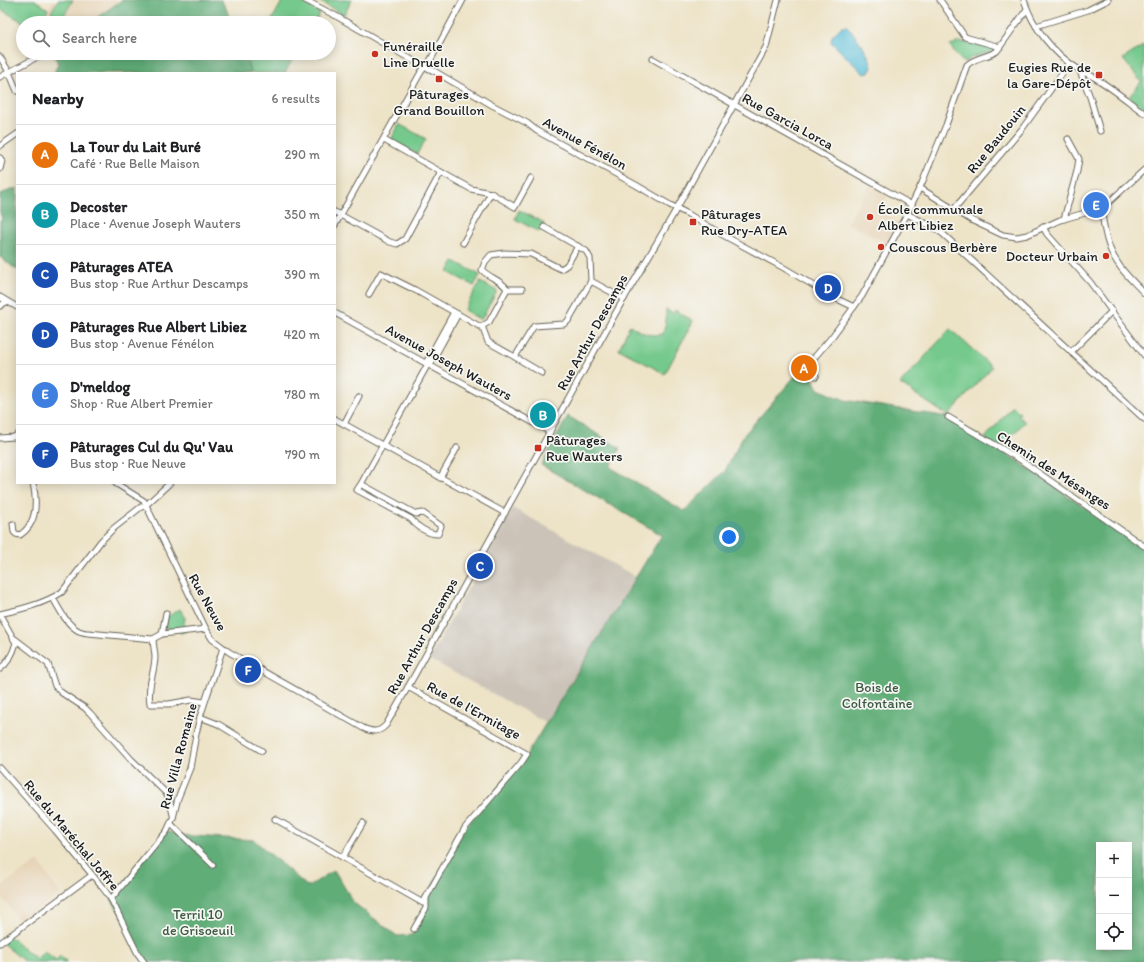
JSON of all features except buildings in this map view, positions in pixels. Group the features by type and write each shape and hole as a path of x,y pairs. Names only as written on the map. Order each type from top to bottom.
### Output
{"street":[{"name":"Avenue Fénélon","path":"305,0 336,16 372,38 757,254 790,271 835,298 854,307"},
{"path":"336,223 463,0"},
{"name":"Rue Arthur Descamps","path":"378,732 386,725 408,687 766,47 778,0"},
{"path":"940,0 965,37 1000,46"},
{"path":"1024,0 1036,26 1048,43 1069,64 1096,78 1144,113"},
{"path":"1036,26 1088,10 1108,0"},
{"path":"816,376 811,368 813,359 831,338 862,296 912,205 936,151 959,92 967,65 971,61 993,54 1027,9"},
{"path":"0,57 9,72 16,89"},
{"name":"Rue Garcia Lorca","path":"653,59 912,205"},
{"path":"0,77 32,60"},
{"name":"Rue Baudouin","path":"954,210 1022,129 1069,64"},
{"path":"1080,71 1090,97 1100,131"},
{"path":"0,146 16,135"},
{"path":"1064,219 1077,171 1078,159 1068,138"},
{"path":"384,140 471,189 491,193 515,207 531,178"},
{"path":"0,158 2,161 0,169"},
{"path":"920,188 974,221 1011,237 1024,236 1064,219 1089,213 1101,208 1110,202 1144,170"},
{"path":"336,212 390,242 397,244 404,239 442,172"},
{"path":"463,243 491,193"},
{"path":"1101,208 1110,248 1117,262 1144,293"},
{"path":"907,214 933,227 942,234 1144,419"},
{"path":"515,357 534,326 564,324 568,321 591,281 590,255 578,246 544,227"},
{"path":"1043,227 1046,234 1090,282 1144,355"},
{"path":"506,289 504,285 484,273 482,270 485,262 491,255 504,253 531,254 560,269 567,265 578,246"},
{"path":"369,294 381,273 479,326 482,326 489,322 506,289"},
{"path":"591,281 624,299"},
{"path":"506,289 522,288"},
{"path":"0,297 6,302 16,307"},
{"path":"0,306 6,302"},
{"path":"1070,352 1112,311"},
{"path":"361,484 416,514 423,514 442,526 438,534 432,534 415,525 411,519 357,490 456,313"},
{"name":"Avenue Joseph Wauters","path":"336,314 550,432"},
{"path":"482,326 488,342 542,373"},
{"path":"344,424 359,396"},
{"name":"Chemin des Mésanges","path":"948,417 1023,462 1144,546"},
{"path":"336,420 505,513"},
{"path":"0,438 16,438"},
{"path":"440,478 457,448"},
{"path":"13,524 14,532 20,535 25,532 32,520 36,499 34,484"},
{"name":"Rue Neuve","path":"117,484 144,501 145,506 212,639 223,648 363,728 378,732"},
{"path":"169,484 145,506 141,507 114,528 101,541 62,592 53,598 18,610 0,614 8,630 15,639 48,664 55,686 62,693 85,708 131,759 161,788 170,802 173,818"},
{"path":"53,598 63,615 78,631 99,635 153,639 162,634 206,629"},
{"path":"162,634 166,614"},
{"path":"0,669 13,655 16,643 15,639"},
{"path":"153,639 155,658 148,694 150,704 169,704 191,700 204,702"},
{"name":"Rue Villa Romaine","path":"111,899 167,831 171,824 178,798 190,768 204,702 223,648"},
{"name":"Rue de l'Ermitage","path":"408,687 527,754 466,828 426,897"},
{"path":"200,717 218,724 262,750"},
{"name":"Rue du Maréchal Joffre","path":"0,768 55,830 111,899 138,954 144,962"},
{"path":"275,819 343,856 423,903 426,897"},
{"path":"343,856 363,823"},
{"path":"171,824 213,865"},
{"path":"0,942 92,875"},
{"path":"414,929 426,908 426,897"}],"shaded area":[{"path":"53,0 122,0 98,16 44,16"},
{"name":"École communale Albert Libiez","path":"872,182 888,195 880,210 898,223 887,244 847,223"},
{"path":"513,508 636,577 547,723 429,659"},
{"path":"38,861 60,893 20,922 0,895 0,887"}],"green space":[{"path":"0,0 35,0 48,9 44,16 16,16 16,18 0,9"},
{"path":"58,0 73,0 64,16 57,16 51,12"},
{"path":"122,0 221,0 229,16 99,16"},
{"path":"283,0 298,0 320,13 318,16 274,16"},
{"path":"317,0 352,0 344,15"},
{"path":"959,42 992,47 995,46 996,49 991,53 990,52 971,58 964,63 955,54 950,45"},
{"path":"1144,45 1144,109 1129,97 1141,82 1123,59"},
{"path":"57,60 246,60 251,72 54,72 58,64"},
{"path":"250,60 292,60 286,72 250,72 245,69"},
{"path":"399,124 426,139 417,154 391,140"},
{"path":"16,188 16,269 0,257 0,221 2,219 0,212 0,194"},
{"path":"519,210 544,223 539,232 515,219"},
{"path":"454,261 480,275 474,286 448,272"},
{"path":"480,282 497,291 481,320 464,310"},
{"path":"666,309 673,314 675,310 693,321 665,374 619,349 630,325 646,334 663,334 666,321"},
{"path":"950,329 992,367 948,416 900,384"},
{"name":"Bois de Colfontaine","path":"809,371 818,389 845,400 948,417 1018,461 1144,549 1144,962 144,962 138,954 129,927 111,899 167,831 179,835 254,840 308,887 334,870 354,903 397,936 412,935 426,908 426,897 465,828 527,754 662,535 541,465 568,416 620,448 610,467 684,511 725,471 743,436 796,375 798,379"},
{"path":"1013,406 1020,413 1018,416 1025,422 1000,448 985,438"},
{"path":"180,609 185,618 185,632 180,633 180,629 168,630 168,632 166,630 167,617"},
{"path":"9,936 37,959 44,951 56,960 60,956 67,962 25,962 1,942"}],"water":[{"path":"842,26 847,26 859,40 872,67 868,73 864,74 831,42 832,36"}],"place":[{"name":"Funéraille Line Druelle","path":"375,54"},
{"name":"Eugies Rue de la Gare-Dépôt","path":"1099,75"},
{"name":"Pâturages Grand Bouillon","path":"439,79"},
{"name":"D'meldog","path":"1096,205"},
{"name":"École communale Albert Libiez","path":"870,217"},
{"name":"Pâturages Rue Dry-ATEA","path":"693,222"},
{"name":"Couscous Berbère","path":"881,247"},
{"name":"Docteur Urbain","path":"1106,256"},
{"name":"Pâturages Rue Albert Libiez","path":"828,288"},
{"name":"La Tour du Lait Buré","path":"804,368"},
{"name":"Decoster","path":"543,415"},
{"name":"Pâturages Rue Wauters","path":"538,448"},
{"name":"Pâturages ATEA","path":"480,566"},
{"name":"Pâturages Cul du Qu' Vau","path":"248,670"}],"park label":[{"name":"Terril 10 de Grisoeuil","path":"198,922"}]}
